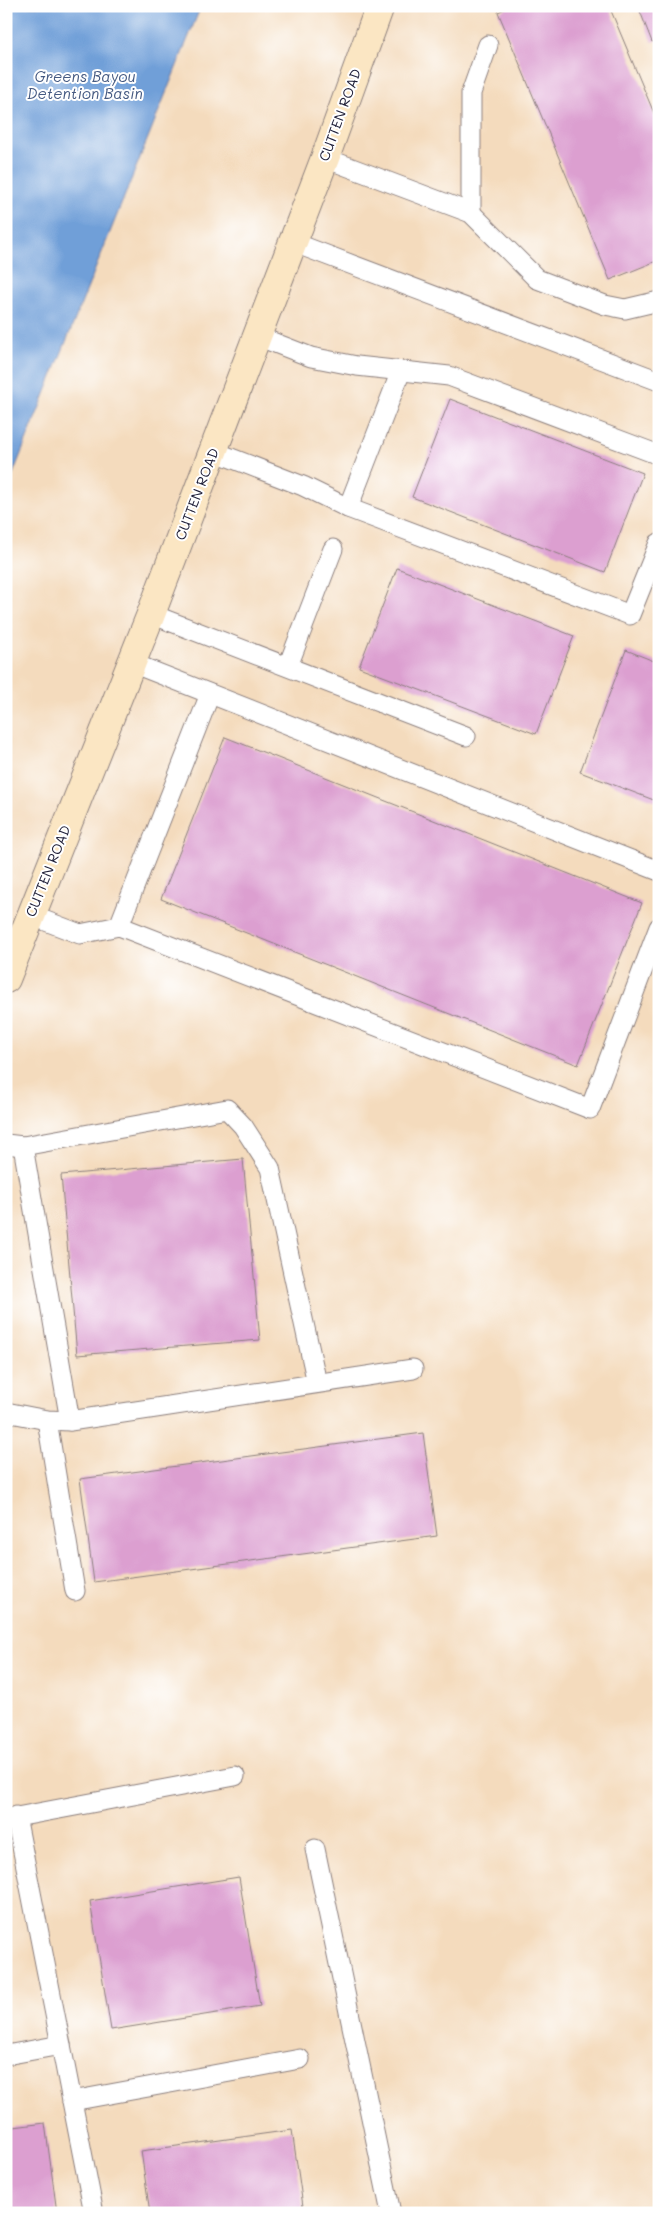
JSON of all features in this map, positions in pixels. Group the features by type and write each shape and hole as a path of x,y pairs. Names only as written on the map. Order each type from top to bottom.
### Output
{"street":[{"name":"CUTTEN ROAD","path":"6,979 151,614 325,158 380,6"}],"lane":[{"path":"471,213 471,93 488,45"},
{"path":"325,158 471,213 537,279 624,309 659,301"},
{"path":"292,242 659,382"},
{"path":"256,336 311,357 400,371 449,376 659,455"},
{"path":"348,508 400,371"},
{"path":"213,451 303,486 348,508 630,615 659,543"},
{"path":"288,666 333,549"},
{"path":"151,614 466,736"},
{"path":"132,663 659,871"},
{"path":"119,926 210,694"},
{"path":"30,915 80,934 119,926 590,1109 659,927"},
{"path":"70,1421 14,1145 227,1109 243,1126 270,1168 317,1383"},
{"path":"6,1412 47,1420 70,1421 413,1369"},
{"path":"47,1420 75,1591"},
{"path":"94,2213 61,2045 11,1818 235,1776"},
{"path":"315,1849 391,2213"},
{"path":"6,2056 61,2045"},
{"path":"72,2101 300,2059"}],"water":[{"name":"Greens Bayou Detention Basin","path":"6,6 201,6 6,491"}],"building":[{"path":"511,6 609,6 659,125 659,260 610,280 498,12"},
{"path":"638,6 659,6 659,39 652,42"},
{"path":"450,399 643,473 605,572 412,497"},
{"path":"397,568 574,636 536,734 359,667"},
{"path":"626,650 659,663 659,802 580,772"},
{"path":"225,737 642,903 578,1065 161,899"},
{"path":"243,1159 260,1340 77,1355 61,1175"},
{"path":"423,1433 437,1536 94,1582 80,1479"},
{"path":"239,1877 260,2006 111,2030 90,1901"},
{"path":"45,2123 57,2213 6,2213 6,2128"},
{"path":"292,2130 304,2213 150,2213 141,2151"}]}
